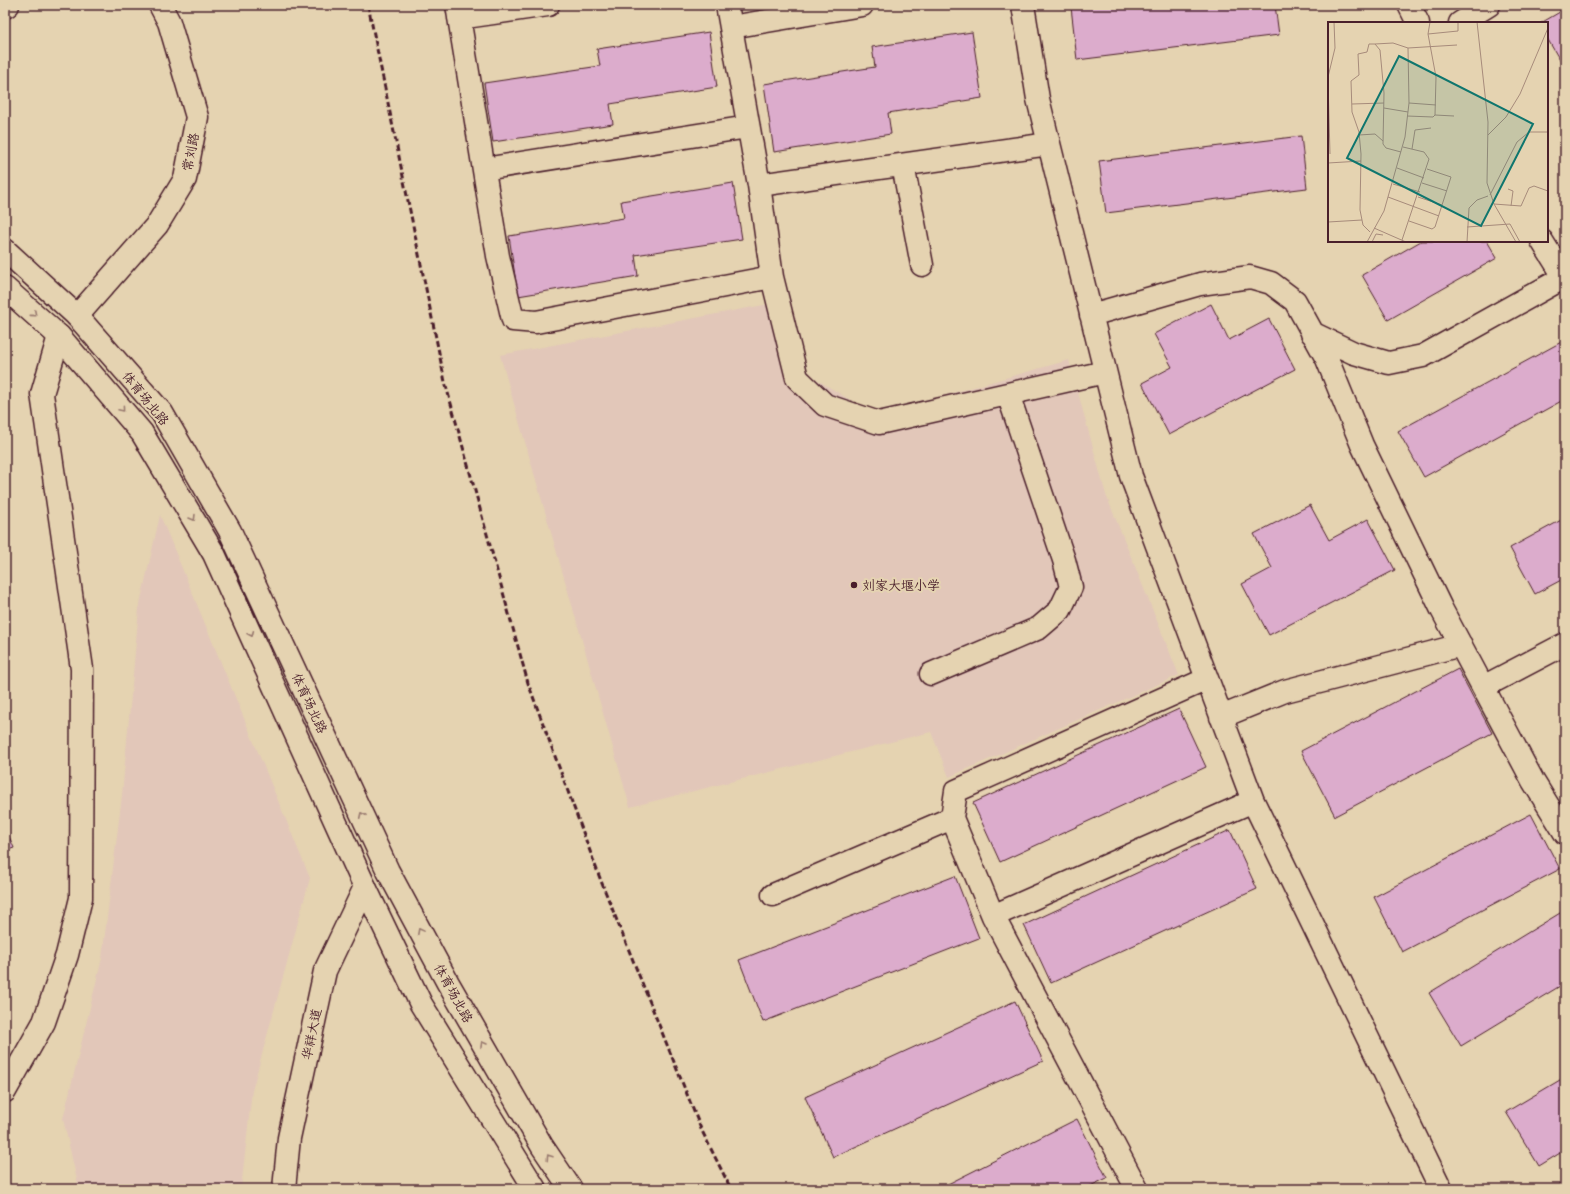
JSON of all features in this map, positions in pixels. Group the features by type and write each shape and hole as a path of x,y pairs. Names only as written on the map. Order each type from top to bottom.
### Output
{"street":[{"name":"常刘路","path":"77,316 157,225 185,179 198,118 168,22 160,5"},
{"path":"548,5 458,12 498,256 513,320 536,322 772,277"},
{"path":"727,5 759,185 772,277 797,378 825,404 879,423 1105,372"},
{"path":"730,27 862,5"},
{"path":"1023,5 1038,99 1131,476 1253,801 1441,1189"},
{"path":"1409,5 1418,22"},
{"path":"1462,22 1489,5"},
{"path":"484,169 748,127"},
{"path":"759,185 1049,144"},
{"path":"903,165 922,265"},
{"path":"1312,334 1354,353 1389,363 1423,356 1565,278 1543,242"},
{"name":"体育场北路","path":"5,250 77,316 162,414 230,531 388,871 452,990 542,1146 571,1189"},
{"path":"1091,315 1200,284 1250,277 1271,283 1295,301 1326,359 1362,445 1461,645 1533,781 1565,832"},
{"name":"体育场北路","path":"5,288 59,336 142,433 214,554 365,887 421,1004 535,1189"},
{"path":"5,1091 44,1022 67,955 81,898 82,669 42,394 59,336"},
{"path":"930,674 1039,628 1060,610 1071,587 1064,560 1008,394"},
{"path":"1484,687 1565,644"},
{"path":"1221,717 1285,691 1461,645"},
{"path":"1137,1189 1128,1175 993,916 952,818 956,791 1207,679"},
{"path":"993,916 1253,801"},
{"path":"773,895 952,818"},
{"name":"华祥大道","path":"284,1189 289,1138 325,971 365,887"}],"shaded area":[{"name":"刘家大堰小学","path":"785,301 801,370 875,415 1069,360 1106,495 1179,675 949,777 931,732 630,807 500,355"},
{"path":"160,515 310,878 252,1091 241,1189 79,1189 63,1119 102,958 122,795 139,608"}],"building":[{"path":"1090,5 1275,5 1279,35 1077,60 1071,7"},
{"path":"1565,9 1565,69 1548,40 1548,22 1543,22"},
{"path":"709,32 717,87 610,104 613,124 493,142 484,83 600,66 597,49"},
{"path":"972,32 982,98 888,113 891,134 774,152 764,84 875,67 872,47"},
{"path":"1301,136 1307,188 1106,213 1099,161"},
{"path":"733,183 742,239 635,255 638,276 518,296 509,236 624,218 621,201"},
{"path":"1419,242 1488,242 1497,258 1388,320 1362,275"},
{"path":"1211,304 1229,340 1269,319 1295,369 1169,435 1142,383 1172,367 1154,334"},
{"path":"1565,340 1565,399 1424,477 1398,431"},
{"path":"1310,505 1329,540 1368,519 1395,570 1269,635 1242,584 1272,568 1254,534"},
{"path":"1565,518 1565,578 1535,594 1510,548"},
{"path":"1458,669 1492,733 1335,816 1301,751"},
{"path":"1179,709 1206,767 1000,862 973,803"},
{"path":"1531,814 1560,869 1402,952 1374,897"},
{"path":"5,827 14,848 5,851"},
{"path":"1230,830 1257,889 1051,983 1024,925"},
{"path":"955,876 979,938 763,1022 739,960"},
{"path":"1565,910 1565,983 1461,1046 1429,993"},
{"path":"5,978 9,989 5,991"},
{"path":"1015,1001 1043,1061 833,1157 805,1097"},
{"path":"1565,1077 1565,1150 1539,1166 1506,1112"},
{"path":"1077,1119 1107,1178 1084,1189 938,1189"}],"railway":[{"path":"368,5 445,382 528,683 601,881 701,1129 731,1189"}],"place":[{"name":"刘家大堰小学","path":"854,585"}]}
